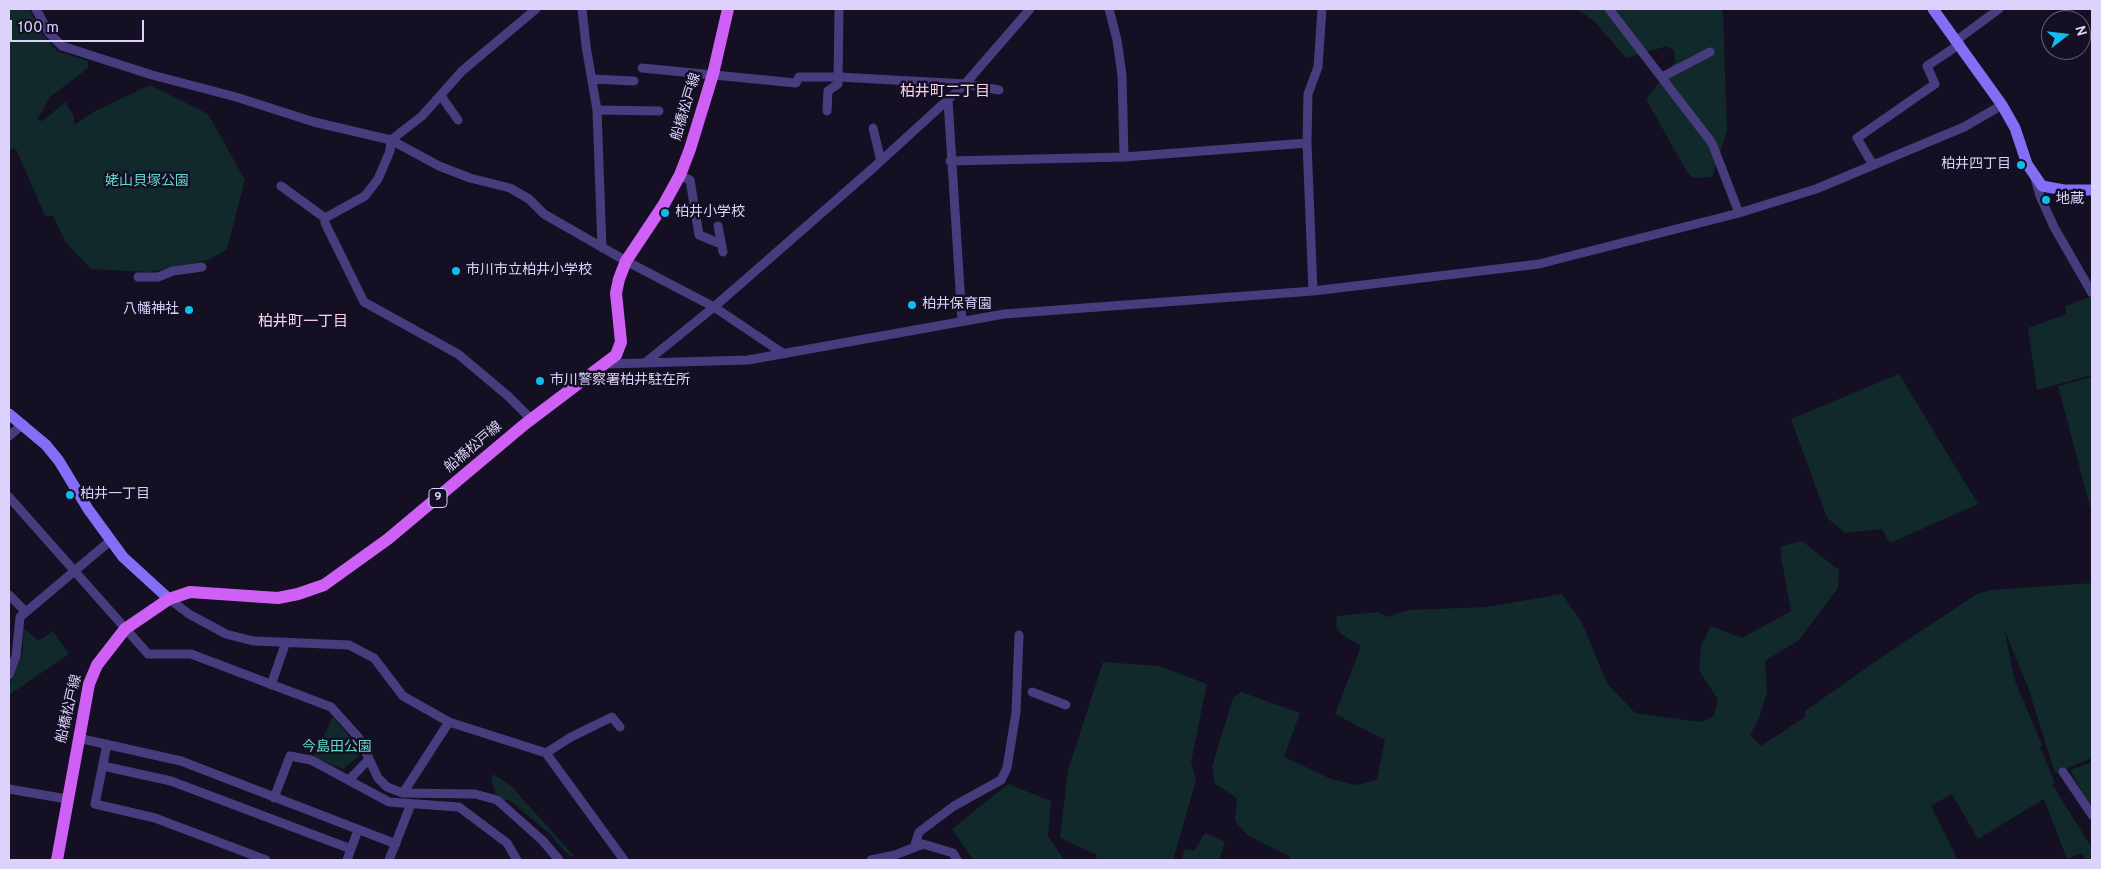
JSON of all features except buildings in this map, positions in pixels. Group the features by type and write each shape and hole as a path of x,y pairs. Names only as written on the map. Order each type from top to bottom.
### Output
{"main road":[{"name":"船橋松戸線","path":"57,860 89,684 97,665 125,629 170,599 190,592 278,598 324,585 430,504 531,419 607,364 616,355 621,342 616,293 619,279 626,262 664,204 680,175 713,74 728,9"}],"street":[{"path":"36,9 49,33 62,46 152,75 236,97 314,122 391,140 438,166 470,178 510,188 528,199 544,214 626,262 714,307 784,354"},
{"path":"325,218 366,196 378,178 390,151 391,140 422,116 462,71 536,9"},
{"path":"582,9 597,110 602,248"},
{"path":"827,111 828,91 838,84 839,77 839,9"},
{"path":"646,362 714,307 948,100 965,84 1030,9"},
{"path":"1109,9 1117,40 1122,75 1124,157"},
{"path":"1313,290 1307,143 1308,94 1318,67 1322,9"},
{"path":"1609,9 1712,143 1739,212"},
{"path":"1933,9 2002,105 2015,128 2035,178 2040,196 2054,227 2092,293"},
{"path":"1873,165 1857,138 1936,84 1927,66 1999,9"},
{"path":"1662,77 1710,52"},
{"path":"642,68 796,83 799,77 839,77 965,84 999,90"},
{"path":"592,79 634,81"},
{"path":"441,96 458,120"},
{"path":"948,100 950,161 962,322"},
{"path":"607,364 719,362 784,354 1004,314 1313,290 1539,264 1739,212 1816,189 1964,127 2002,105"},
{"path":"597,110 659,111"},
{"path":"874,128 881,161"},
{"path":"950,161 1124,157 1307,143"},
{"path":"680,175 690,180 699,235 722,248 718,226"},
{"path":"2035,178 2042,186 2049,189 2092,190"},
{"path":"280,186 325,218"},
{"path":"325,218 325,223 364,302 458,354 508,396 531,419"},
{"path":"138,277 158,278 173,270 202,267"},
{"path":"9,414 46,445 59,461 110,541 136,570 189,614 226,634 253,640 349,645 374,658 402,696 449,722 546,753 624,860"},
{"path":"9,436 23,424"},
{"path":"9,497 148,654 191,654 331,707 359,738 378,778 387,787 403,793 475,794 497,800 543,841 558,860"},
{"path":"9,675 16,656 20,617 110,541"},
{"path":"9,596 26,612"},
{"path":"915,845 919,832 954,806 1001,780 1007,768 1016,712 1019,635"},
{"path":"271,685 286,642"},
{"path":"1032,692 1066,705"},
{"path":"546,753 571,737 612,717 620,728"},
{"path":"403,793 449,722"},
{"path":"78,738 181,761 396,844"},
{"path":"107,744 95,804 155,818 266,860"},
{"path":"274,798 290,756 311,760 389,802 459,807 507,843 517,860"},
{"path":"349,780 369,759"},
{"path":"103,766 171,781 351,849"},
{"path":"2063,772 2092,815"},
{"path":"9,789 67,799"},
{"path":"389,860 411,804"},
{"path":"347,860 358,830"},
{"path":"871,860 895,855 915,845 923,844 953,853 957,860"}],"green space":[{"name":"姥山貝塚公園","path":"9,9 30,9 39,30 57,51 88,61 88,68 50,97 37,120 43,121 65,102 74,116 74,125 95,111 150,85 208,114 245,180 227,249 208,260 148,272 91,269 66,243 53,216 45,216 16,149 9,150"},
{"path":"1577,9 1721,9 1723,13 1727,131 1712,177 1693,178 1687,172 1646,99 1675,62 1674,51 1667,46 1626,58 1595,22"},
{"path":"2090,297 2092,300 2092,375 2037,390 2028,328 2067,314 2065,306"},
{"path":"1899,374 1978,504 1890,543 1882,529 1845,533 1827,518 1791,419"},
{"path":"2092,377 2092,514 2058,386"},
{"path":"1802,541 1839,570 1838,588 1799,640 1765,661 1767,692 1760,716 1750,735 1761,746 1805,717 1805,711 1889,652 1977,594 1991,590 2092,583 2092,758 2055,773 2028,687 2004,629 2015,681 2042,745 2040,747 2055,783 2052,784 2092,848 2092,860 2085,860 2082,853 2067,859 2044,799 1978,839 1952,794 1931,806 1958,860 1288,860 1290,857 1247,835 1235,821 1237,798 1215,784 1212,767 1233,698 1241,692 1300,713 1284,757 1331,779 1356,785 1377,780 1385,740 1335,714 1361,646 1341,634 1336,627 1337,616 1379,612 1386,617 1408,610 1486,607 1562,594 1582,623 1607,683 1635,713 1701,722 1714,716 1718,700 1699,670 1701,646 1711,626 1742,638 1791,611 1781,557 1781,546"},
{"path":"23,627 38,641 53,631 69,654 9,695 9,687 23,652"},
{"path":"1103,662 1159,666 1207,684 1191,762 1196,780 1173,860 1096,860 1097,855 1060,838 1068,770"},
{"name":"今島田公園","path":"333,717 353,741 360,755 343,769 313,757"},
{"path":"2092,762 2092,809 2070,770"},
{"path":"493,774 511,786 573,855 571,858 549,833 508,799 504,801 495,793 491,779"},
{"path":"1008,784 1051,801 1048,836 1064,860 973,860 952,829"},
{"path":"1205,833 1225,842 1219,860 1181,860 1185,849 1194,851"}],"place":[{"name":"柏井四丁目","path":"2021,165"},
{"name":"地蔵","path":"2046,200"},
{"name":"柏井小学校","path":"665,213"},
{"name":"市川市立柏井小学校","path":"456,271"},
{"name":"柏井保育園","path":"912,305"},
{"name":"八幡神社","path":"189,310"},
{"name":"市川警察署柏井駐在所","path":"540,381"},
{"name":"柏井一丁目","path":"70,495"}],"district":[{"name":"柏井町二丁目","path":"945,93"},
{"name":"柏井町一丁目","path":"303,323"}]}
